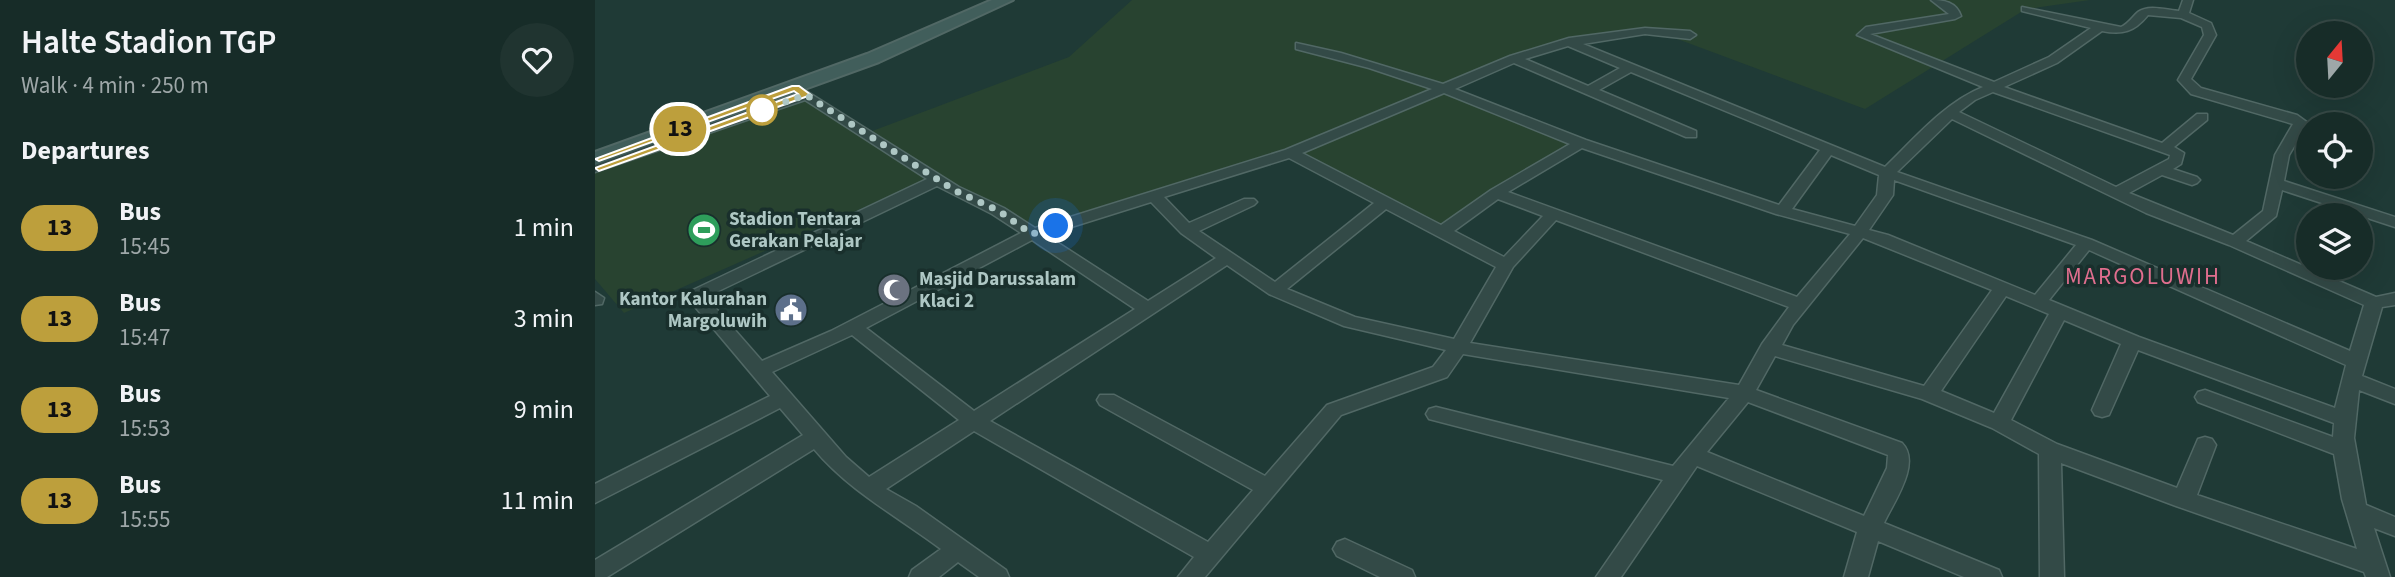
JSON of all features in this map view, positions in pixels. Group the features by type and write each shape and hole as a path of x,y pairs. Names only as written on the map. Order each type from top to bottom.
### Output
{"main road":[{"path":"595,159 801,91 1005,0"}],"street":[{"path":"1935,0 1953,10 1955,16 1873,29 1863,32 1863,35 1992,87 2165,148 2178,156 2176,161 2117,193"},
{"path":"2183,15 2188,0"},
{"path":"2026,9 2100,27 2126,30 2133,28 2144,12 2149,11 2183,15 2202,22 2210,32 2206,45 2184,80 2187,86 2301,123 2282,155 2270,213 2235,242"},
{"path":"1608,577 1693,455 1744,393 1769,348 1885,195 1887,173 1962,102 2053,60 2100,27"},
{"path":"759,370 853,327 1032,234 1290,153 1514,59 1569,43 1656,31 1690,35"},
{"path":"1569,43 1887,173 2086,243 2355,371 2395,397"},
{"path":"1300,46 1355,58 1446,88 1581,143 1782,211 1882,238 2132,341 2344,419"},
{"path":"1514,59 1691,134"},
{"path":"1589,91 1630,67"},
{"path":"595,168 801,91 939,179 999,211 1147,309"},
{"path":"1950,113 2117,193 2374,303 2395,299"},
{"path":"2165,148 2202,117"},
{"path":"1441,233 1496,193 1581,143"},
{"path":"1782,211 1828,149"},
{"path":"1290,153 1506,265"},
{"path":"2160,169 2192,180"},
{"path":"939,179 782,252 699,294 697,298 799,415 815,438 868,489 908,512 997,577"},
{"path":"2276,183 2395,222"},
{"path":"1496,193 1802,305"},
{"path":"1153,195 1187,230 1275,290 1350,322 1458,348 1744,393 1895,449 1900,454 1898,468 1870,528 1856,577"},
{"path":"1187,230 1249,202"},
{"path":"1275,290 1384,203"},
{"path":"1190,577 1334,410 1440,372 1458,348 1506,265 1553,214"},
{"path":"2038,303 2086,243"},
{"path":"868,489 1227,258"},
{"path":"1929,394 2002,289"},
{"path":"2374,303 2344,419 2345,450 2358,511 2376,571"},
{"path":"1999,423 2059,312"},
{"path":"853,327 974,421 1211,555"},
{"path":"2102,410 2132,341"},
{"path":"1769,348 1929,394 1999,423 2050,450 2376,571"},
{"path":"2205,397 2345,450"},
{"path":"595,494 782,398"},
{"path":"1107,400 1267,487"},
{"path":"1436,414 1679,476"},
{"path":"595,572 815,438"},
{"path":"2184,500 2205,445"},
{"path":"2050,450 2052,577"},
{"path":"1693,455 1990,577"},
{"path":"2358,511 2395,527"},
{"path":"921,577 958,549"},
{"path":"1345,549 1403,577"}],"green space":[{"path":"1132,0 2090,0 2026,9 1865,109 1656,31 1569,42 1447,87 1586,144 1441,233 1290,153 1032,234 867,133 1069,57"},
{"name":"Stadion Tentara Gerakan Pelajar","path":"806,95 926,180 624,313 595,279 595,168"}],"bus line":[{"name":"13","path":"595,159 795,88 806,95 595,168"}],"place":[{"name":"Stadion Tentara Gerakan Pelajar","path":"704,230"},
{"name":"Masjid Darussalam Klaci 2","path":"894,290"},
{"name":"Kantor Kalurahan Margoluwih","path":"791,310"}],"district":[{"name":"MARGOLUWIH","path":"2143,276"}],"route":[{"path":"762,110 806,95 954,190 999,211 1032,234 1056,226"}]}
